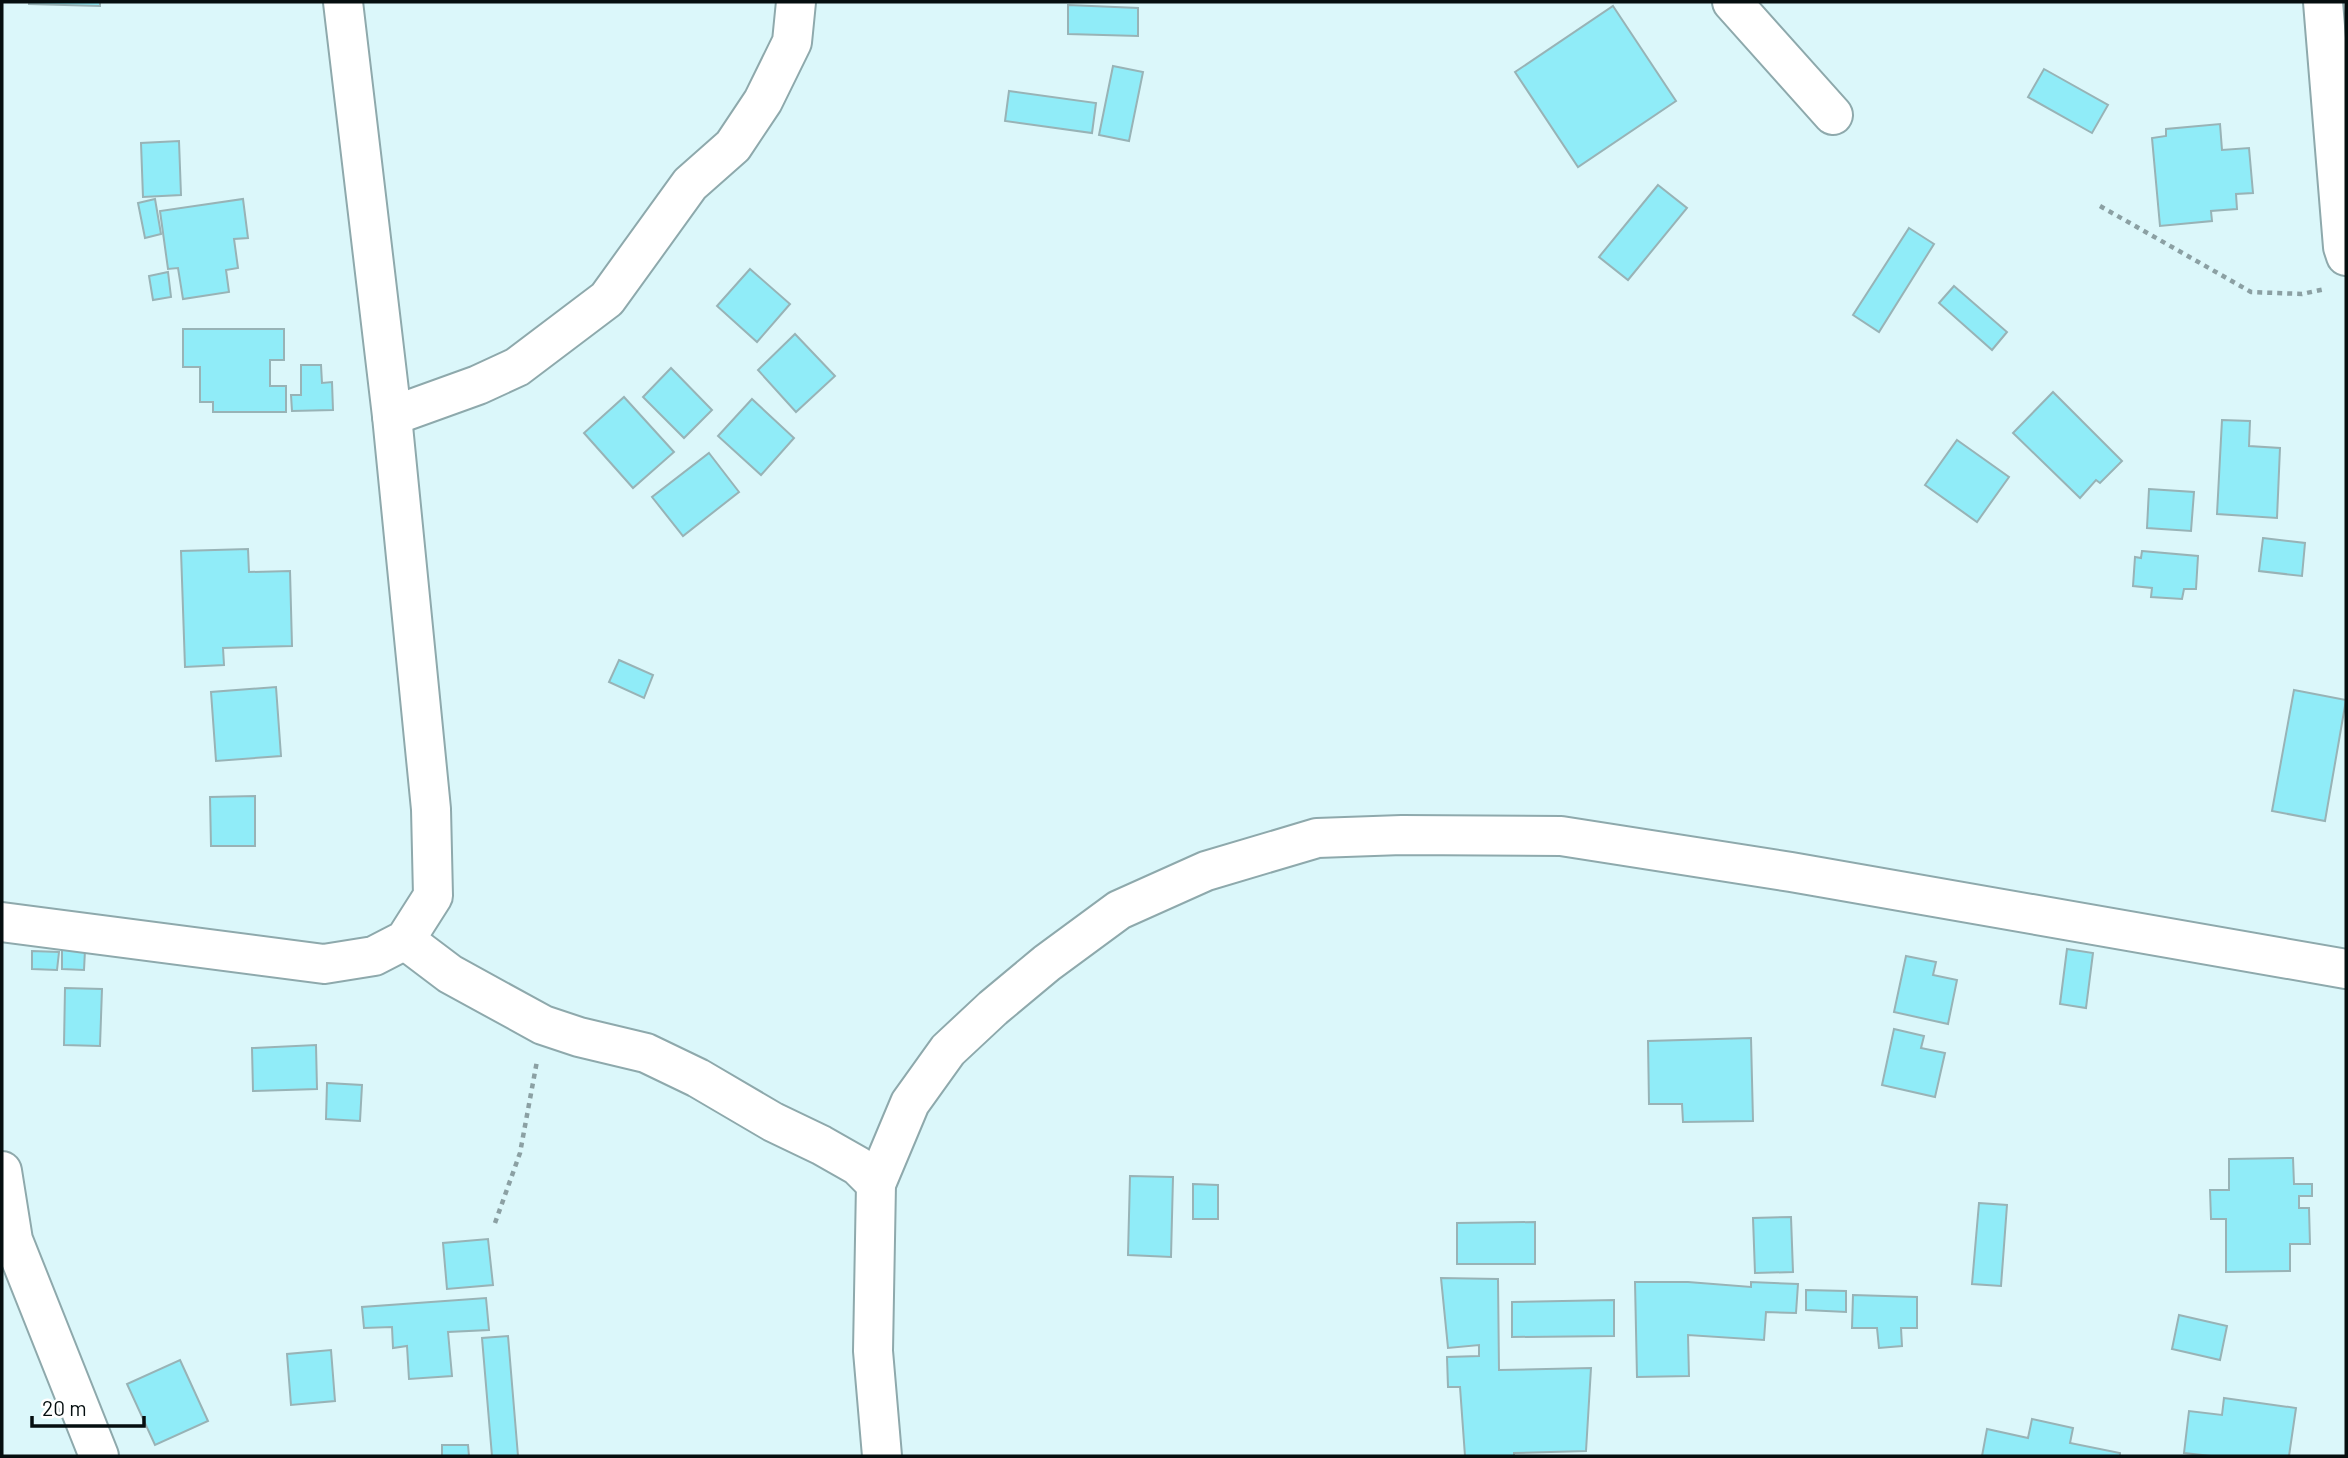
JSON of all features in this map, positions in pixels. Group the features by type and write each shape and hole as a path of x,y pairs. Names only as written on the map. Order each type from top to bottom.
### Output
{"street":[{"path":"2,922 324,964 373,956 405,940 433,895 431,809 392,416 343,2"},
{"path":"392,416 478,385 517,367 607,299 690,184 733,146 763,101 792,42 796,2"},
{"path":"1732,2 1833,115"},
{"path":"2323,2 2343,247 2341,271"},
{"path":"883,1456 873,1351 876,1184 910,1103 948,1050 1047,963 1119,910 1206,871 1317,838 1402,835 1561,836 2346,969"},
{"path":"405,940 450,974 542,1025 646,1053 698,1078 773,1122 830,1150 858,1166 876,1184"},
{"path":"2,1171 13,1240 99,1456"}],"path":[{"path":"2099,206 2251,292 2302,294 2341,271"},
{"path":"495,1223 520,1153 542,1025"}],"building":[{"path":"100,2 100,6 29,4"},
{"path":"1068,5 1138,8 1138,36 1068,34"},
{"path":"1613,6 1676,101 1578,167 1515,72"},
{"path":"1113,66 1143,72 1129,141 1099,135"},
{"path":"2044,69 2108,105 2092,133 2028,97"},
{"path":"1009,91 1096,103 1092,133 1005,121"},
{"path":"2220,124 2222,150 2249,148 2253,193 2236,194 2237,209 2211,211 2212,221 2160,226 2152,138 2166,136 2166,129"},
{"path":"179,141 181,195 143,197 141,143"},
{"path":"1658,185 1687,208 1628,280 1599,257"},
{"path":"155,199 161,234 145,238 138,203"},
{"path":"243,199 248,238 234,239 238,268 226,270 229,292 183,299 178,268 168,269 160,211"},
{"path":"1909,228 1934,244 1879,332 1853,315"},
{"path":"750,269 790,304 757,342 717,306"},
{"path":"168,272 171,297 153,300 149,276"},
{"path":"1954,286 2007,332 1992,350 1939,303"},
{"path":"183,329 284,329 284,360 270,360 270,386 286,386 286,412 213,412 213,402 200,402 200,367 183,367"},
{"path":"795,334 835,376 796,412 758,370"},
{"path":"301,365 321,365 322,383 332,382 333,410 292,411 291,395 301,395"},
{"path":"671,368 712,410 684,438 643,397"},
{"path":"2053,392 2122,461 2100,483 2096,480 2080,498 2013,433"},
{"path":"624,397 674,452 633,488 584,433"},
{"path":"752,399 794,438 761,475 718,436"},
{"path":"2222,420 2250,421 2249,446 2280,448 2277,518 2217,514"},
{"path":"1957,440 2009,477 1977,522 1925,485"},
{"path":"709,453 739,492 683,536 652,497"},
{"path":"2149,489 2194,492 2191,531 2147,528"},
{"path":"2263,538 2305,543 2302,576 2259,571"},
{"path":"248,549 249,572 290,571 292,646 223,648 224,665 185,667 181,551"},
{"path":"2142,551 2198,556 2196,589 2184,589 2182,599 2151,597 2152,588 2133,586 2135,557 2141,558"},
{"path":"619,660 653,675 644,698 609,682"},
{"path":"276,687 281,756 216,761 211,692"},
{"path":"2294,690 2346,700 2325,821 2272,811"},
{"path":"255,796 255,846 211,846 210,797"},
{"path":"2067,949 2093,953 2086,1008 2060,1004"},
{"path":"62,950 85,950 84,970 62,969"},
{"path":"32,951 59,952 57,970 32,969"},
{"path":"1906,956 1936,962 1933,975 1957,980 1948,1024 1894,1012"},
{"path":"65,988 102,989 100,1046 64,1045"},
{"path":"1894,1029 1924,1036 1921,1048 1945,1053 1935,1097 1882,1085"},
{"path":"1751,1038 1753,1121 1683,1122 1682,1104 1649,1104 1648,1041"},
{"path":"316,1045 317,1089 253,1091 252,1048"},
{"path":"327,1083 362,1085 360,1121 326,1119"},
{"path":"2293,1158 2294,1184 2312,1184 2312,1196 2299,1196 2299,1208 2309,1208 2310,1244 2290,1244 2290,1271 2226,1272 2226,1219 2211,1219 2210,1190 2229,1190 2229,1159"},
{"path":"1130,1176 1173,1177 1171,1257 1128,1255"},
{"path":"1193,1184 1218,1185 1218,1219 1193,1219"},
{"path":"1979,1203 2007,1205 2001,1286 1972,1284"},
{"path":"1791,1217 1793,1272 1755,1273 1753,1218"},
{"path":"1535,1222 1535,1264 1457,1264 1457,1223"},
{"path":"488,1239 493,1285 447,1289 443,1243"},
{"path":"1441,1278 1498,1279 1499,1370 1591,1368 1586,1451 1465,1456 1460,1387 1448,1387 1447,1357 1479,1356 1479,1345 1448,1348"},
{"path":"1635,1282 1688,1282 1751,1287 1751,1282 1798,1284 1796,1313 1766,1312 1764,1340 1688,1335 1689,1376 1637,1377"},
{"path":"1806,1290 1846,1291 1846,1312 1806,1310"},
{"path":"1853,1295 1917,1297 1917,1328 1901,1328 1902,1346 1879,1348 1877,1328 1852,1328"},
{"path":"486,1298 489,1330 448,1332 452,1376 409,1379 407,1346 393,1348 392,1327 364,1328 362,1307"},
{"path":"1614,1300 1614,1336 1512,1337 1512,1302"},
{"path":"2179,1315 2227,1326 2220,1360 2172,1349"},
{"path":"508,1336 518,1456 492,1456 482,1338"},
{"path":"331,1350 335,1401 291,1405 287,1354"},
{"path":"180,1360 208,1421 155,1445 127,1384"},
{"path":"2224,1398 2296,1408 2289,1456 2211,1456 2184,1453 2189,1411 2222,1415"},
{"path":"2032,1419 2073,1428 2070,1443 2120,1453 2120,1456 1982,1456 1987,1429 2028,1438"},
{"path":"442,1445 468,1445 469,1456 442,1456"}]}
